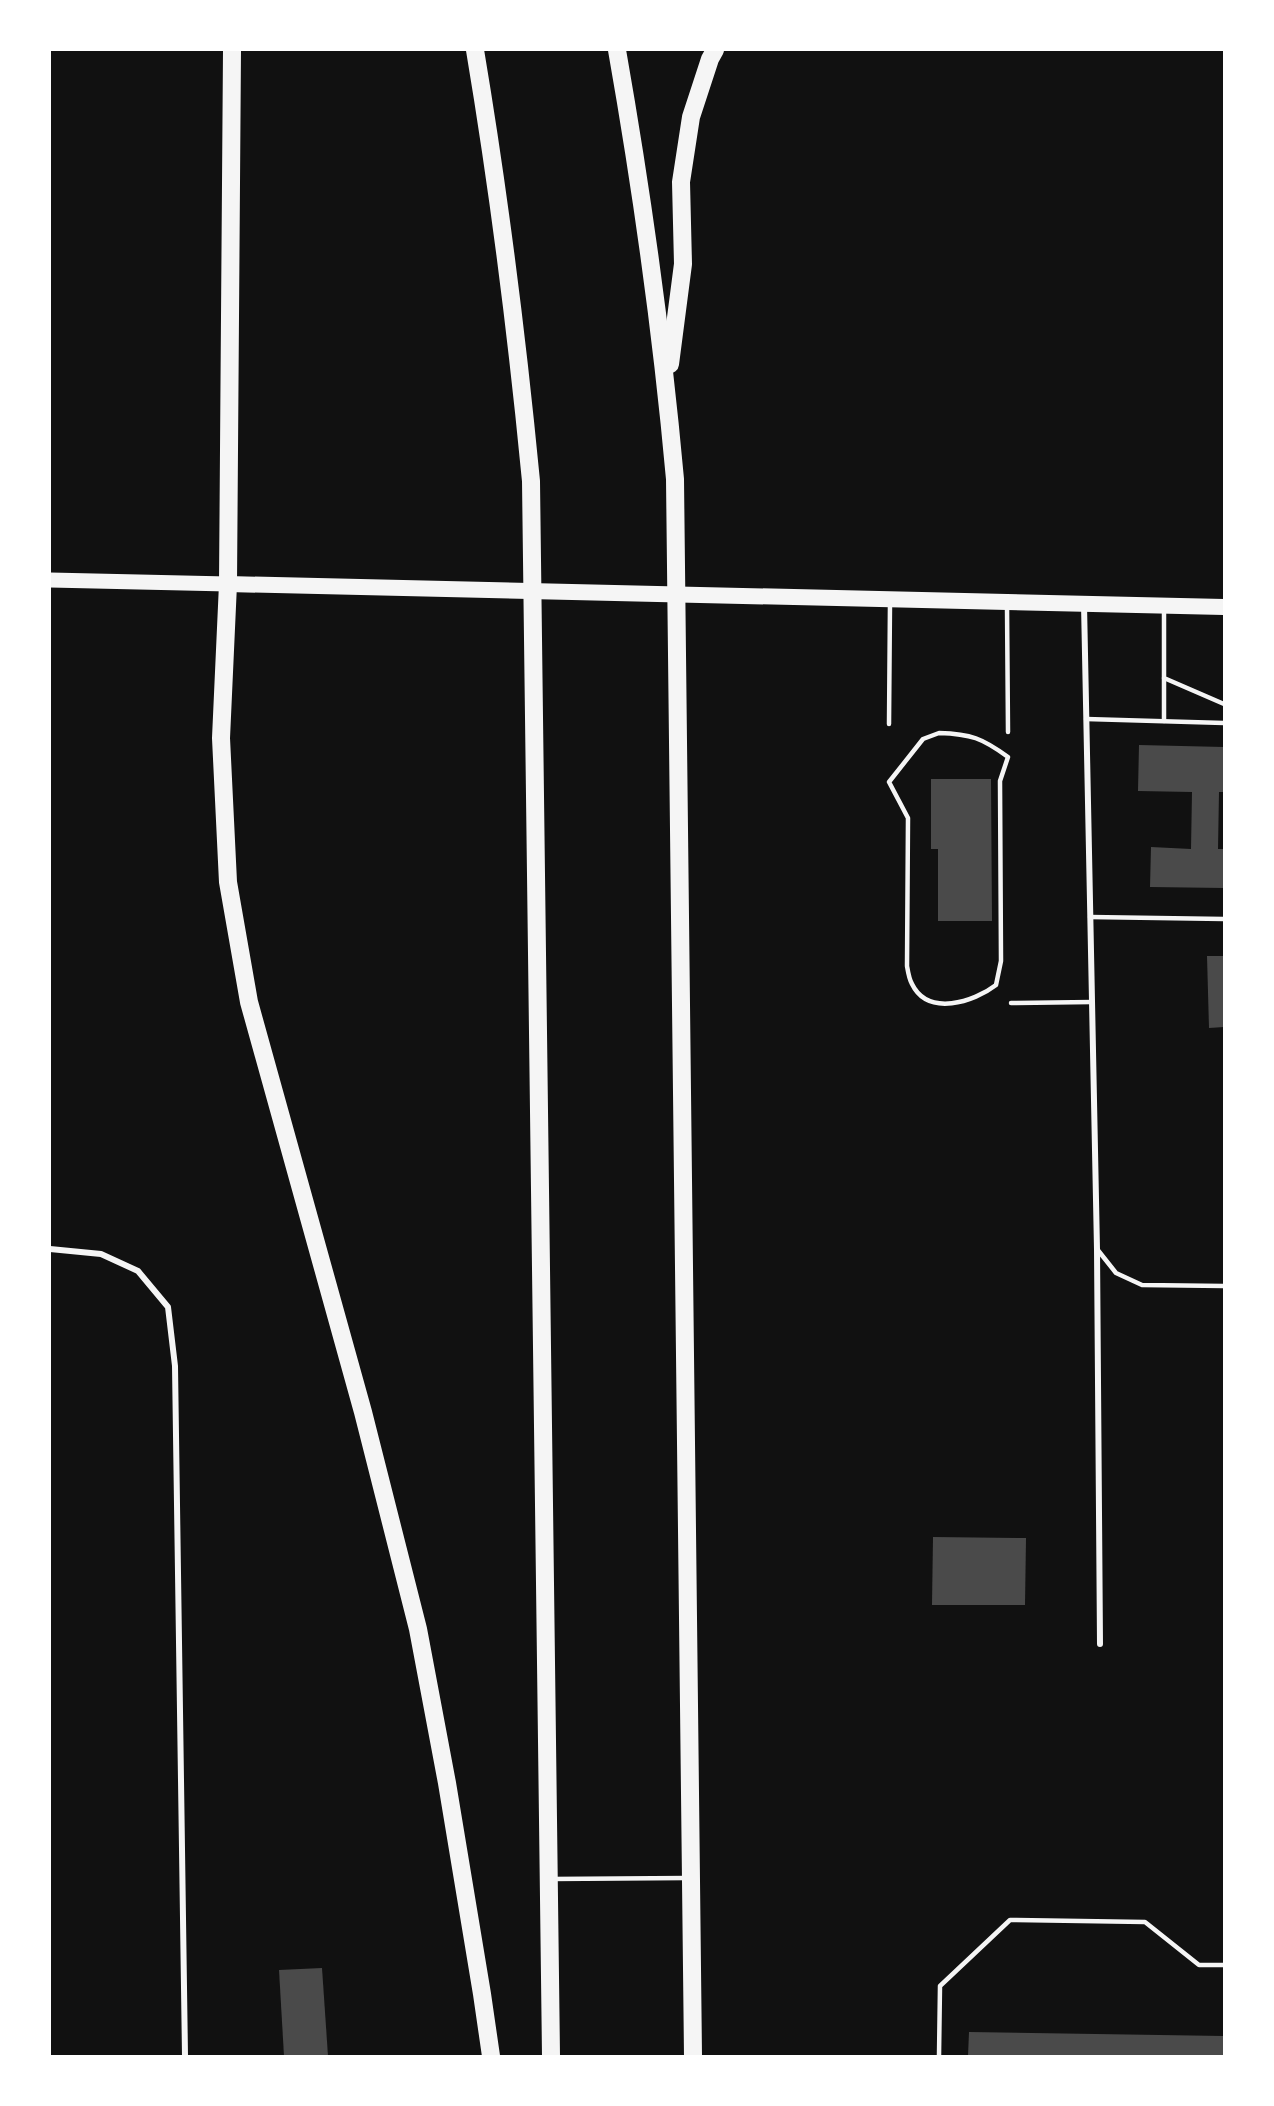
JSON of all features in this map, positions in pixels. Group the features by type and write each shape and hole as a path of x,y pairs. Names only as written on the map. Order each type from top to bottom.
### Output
{"highway":[{"path":"232,50 228,584 221,738 228,882 249,1002 363,1412 418,1629 451,1807 491,2056"},
{"path":"475,50 498,194 519,352 531,481 551,2056"},
{"path":"617,50 639,177 667,390 675,479 693,2056"},
{"path":"667,390 683,264 681,182 691,117 715,50"},
{"path":"228,584 1224,607"}],"main road":[{"path":"50,580 228,584"}],"street":[{"path":"1084,604 1097,1249 1100,1644"},
{"path":"50,1249 101,1254 138,1271 168,1307 175,1366 185,2056"}],"lane":[{"path":"889,724 890,599"},
{"path":"1007,602 1008,732"},
{"path":"1164,606 1164,721"},
{"path":"1164,678 1224,704"},
{"path":"1086,719 1224,723"},
{"path":"939,733 961,734 986,741 1008,757 1000,781 1000,961 996,985 982,995 964,1002 930,1002 911,984 907,966 908,818 889,782 923,739 939,733"},
{"path":"1090,917 1224,919"},
{"path":"1011,1003 1092,1002"},
{"path":"1097,1249 1116,1273 1142,1285 1224,1286"},
{"path":"549,1879 692,1878"},
{"path":"939,2056 940,1986 1010,1920 1145,1922 1199,1965 1224,1965"}],"building":[{"path":"1139,745 1224,747 1224,792 1219,792 1218,849 1224,849 1224,888 1150,887 1151,847 1191,849 1192,792 1138,791"},
{"path":"931,779 991,779 992,921 938,921 938,849 931,849"},
{"path":"1207,956 1224,956 1224,1027 1209,1028"},
{"path":"933,1537 1026,1538 1025,1605 932,1605"},
{"path":"322,1968 328,2056 284,2056 279,1970"},
{"path":"969,2032 1224,2036 1224,2056 968,2056"}]}
